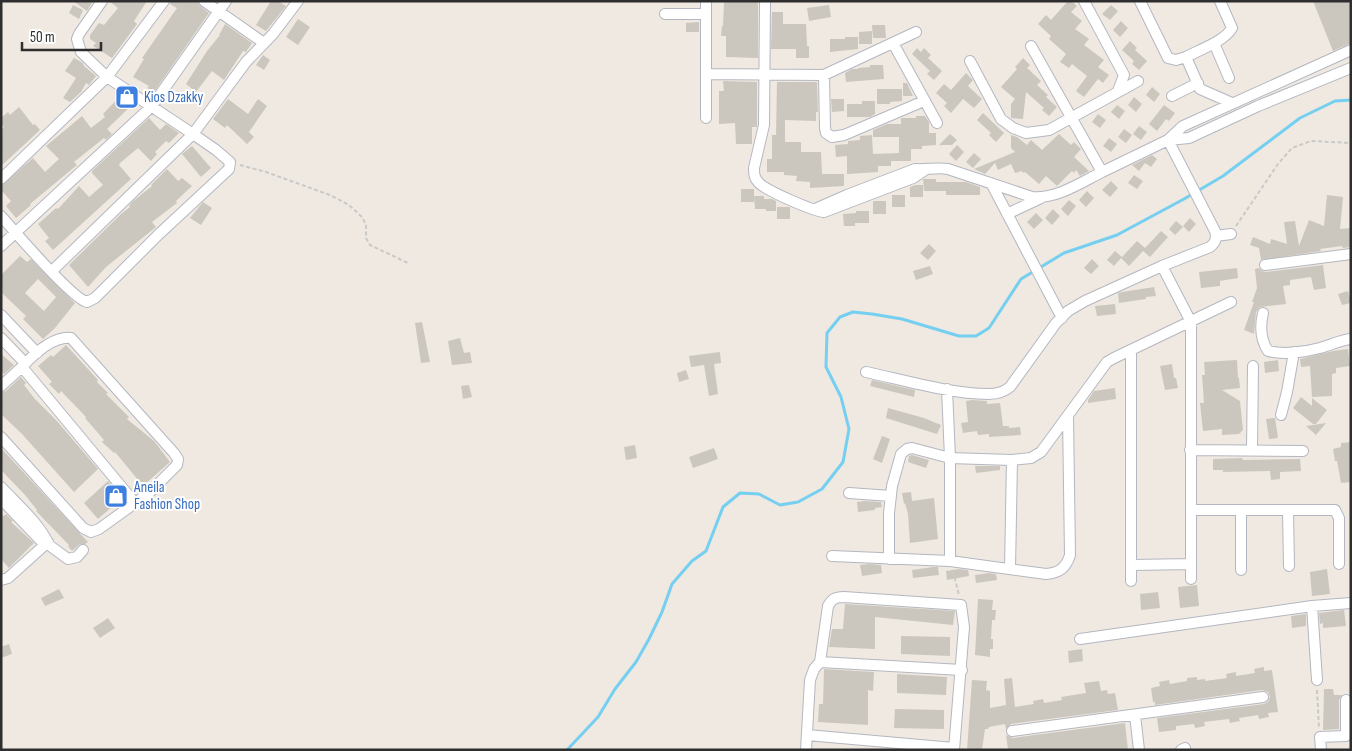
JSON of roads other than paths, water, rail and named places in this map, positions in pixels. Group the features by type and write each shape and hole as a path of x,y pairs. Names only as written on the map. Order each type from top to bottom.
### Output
{"street":[{"path":"1,216 16,234 84,302 92,301 158,235 229,169 230,162 216,150 108,77 81,52 77,39 79,34 102,1"},
{"path":"1,179 108,77 164,1"},
{"path":"204,1 264,43"},
{"path":"1,246 152,106 226,1"},
{"path":"52,271 193,134 246,62 273,34 298,1"},
{"path":"706,1 706,118"},
{"path":"765,1 764,125 754,168 754,175 760,184 769,190 822,212 828,212 914,178 925,170 937,168 948,169 1032,197 1042,198"},
{"path":"1084,1 1124,75 1118,91"},
{"path":"1140,1 1168,58 1176,60 1186,57 1228,34 1232,28 1220,1"},
{"path":"666,14 706,14"},
{"path":"706,74 824,75 916,32"},
{"path":"1214,42 1229,78"},
{"path":"893,43 937,122"},
{"path":"1031,46 1102,172"},
{"path":"1007,214 1053,195 1168,140 1183,126 1351,50"},
{"path":"1186,57 1200,89 1232,104"},
{"path":"970,61 994,110 1006,124 1020,131 1033,133 1049,130 1138,81"},
{"path":"1168,140 1189,138 1258,106 1351,68"},
{"path":"824,75 825,128 826,133 832,137 844,135 924,101"},
{"path":"1172,96 1198,83"},
{"path":"866,372 947,389 988,394 1005,390 1010,387 1062,318 1084,301 1214,244 1216,236 1168,140"},
{"path":"991,183 1062,318"},
{"path":"1216,236 1231,234"},
{"path":"1265,265 1351,254"},
{"path":"1162,266 1191,322 1191,579"},
{"path":"889,559 890,496 901,454 904,451 912,448 950,458 1012,460 1031,458 1042,452 1101,369 1114,358 1231,302"},
{"path":"1264,313 1261,332 1268,351 1274,353 1320,348 1351,339"},
{"path":"1,315 37,352"},
{"path":"1,386 37,352 67,337 75,340 176,456 178,462 176,468 135,503 95,532 87,531 1,437"},
{"path":"1,338 135,503"},
{"path":"1131,350 1131,581"},
{"path":"1281,415 1294,352"},
{"path":"1252,450 1253,366"},
{"path":"947,389 950,458 950,561"},
{"path":"832,556 950,561 1046,574 1055,573 1063,569 1070,555 1068,416"},
{"path":"1190,450 1303,451"},
{"path":"1010,569 1012,460"},
{"path":"1,487 34,523 48,544"},
{"path":"849,494 890,496"},
{"path":"1,499 48,544 68,559 77,557 83,550"},
{"path":"1191,510 1335,510 1338,512 1339,518 1338,564"},
{"path":"1241,510 1241,570"},
{"path":"1288,510 1289,566"},
{"path":"1,580 8,578 48,544"},
{"path":"1132,565 1191,564"},
{"path":"806,750 810,680 816,665 820,662 828,606 832,600 837,597 961,605 964,627 962,670 954,749 807,735"},
{"path":"1080,639 1312,606 1351,603"},
{"path":"1312,606 1317,680"},
{"path":"820,662 962,670"},
{"path":"1012,731 1263,697"},
{"path":"1321,750 1320,738 1346,736 1346,700"},
{"path":"1135,715 1138,750"}],"waterway":[{"path":"567,750 598,717 615,689 636,662 662,612 672,584 692,561 706,551 723,507 740,493 759,494 780,505 798,502 822,489 843,462 849,429 841,397 826,367 827,333 840,317 853,312 872,314 902,319 959,336 976,336 989,328 1021,279 1064,253 1117,235 1184,199 1223,176 1300,118 1335,101 1351,100"}],"place":[{"name":"Kios Dzakky","path":"127,97"},
{"name":"Aneila Fashion Shop","path":"116,496"}]}
